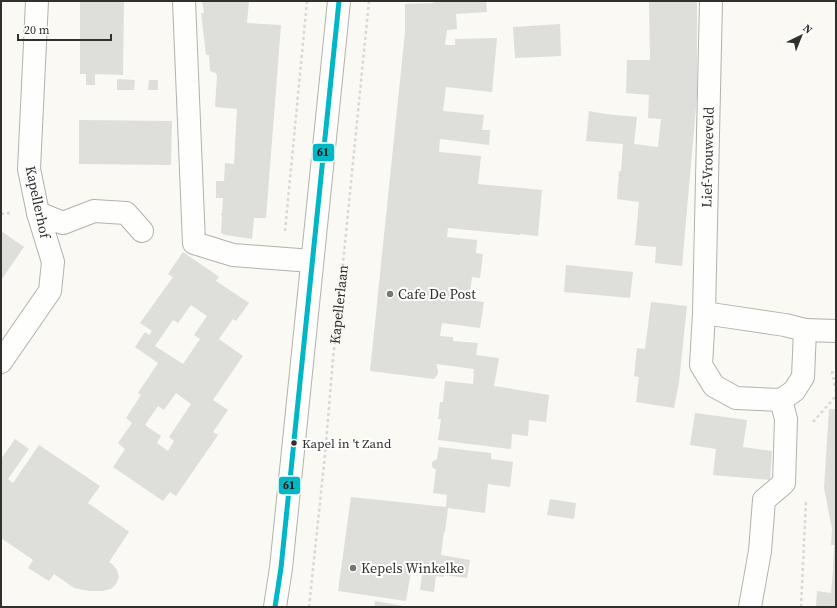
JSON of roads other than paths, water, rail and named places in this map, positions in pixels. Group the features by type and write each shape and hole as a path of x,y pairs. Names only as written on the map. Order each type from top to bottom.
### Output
{"street":[{"name":"Kapellerhof","path":"1,362 50,291 53,262 38,213 29,169 37,1"},
{"path":"184,1 194,243 233,255 312,261"},
{"path":"275,607 281,568 338,1"},
{"name":"Lief-Vrouweveld","path":"711,1 704,313 701,365 714,386 736,398 781,400"},
{"path":"38,213 63,223 94,211 126,213 142,231"},
{"path":"704,313 785,325 805,330 836,331"},
{"path":"750,607 760,551 764,500 784,483 786,418 781,400 794,391 803,377 805,330"}],"place":[{"name":"Cafe De Post","path":"390,294"},
{"name":"Kapel in 't Zand","path":"294,443"},
{"name":"Kepels Winkelke","path":"353,568"}]}
